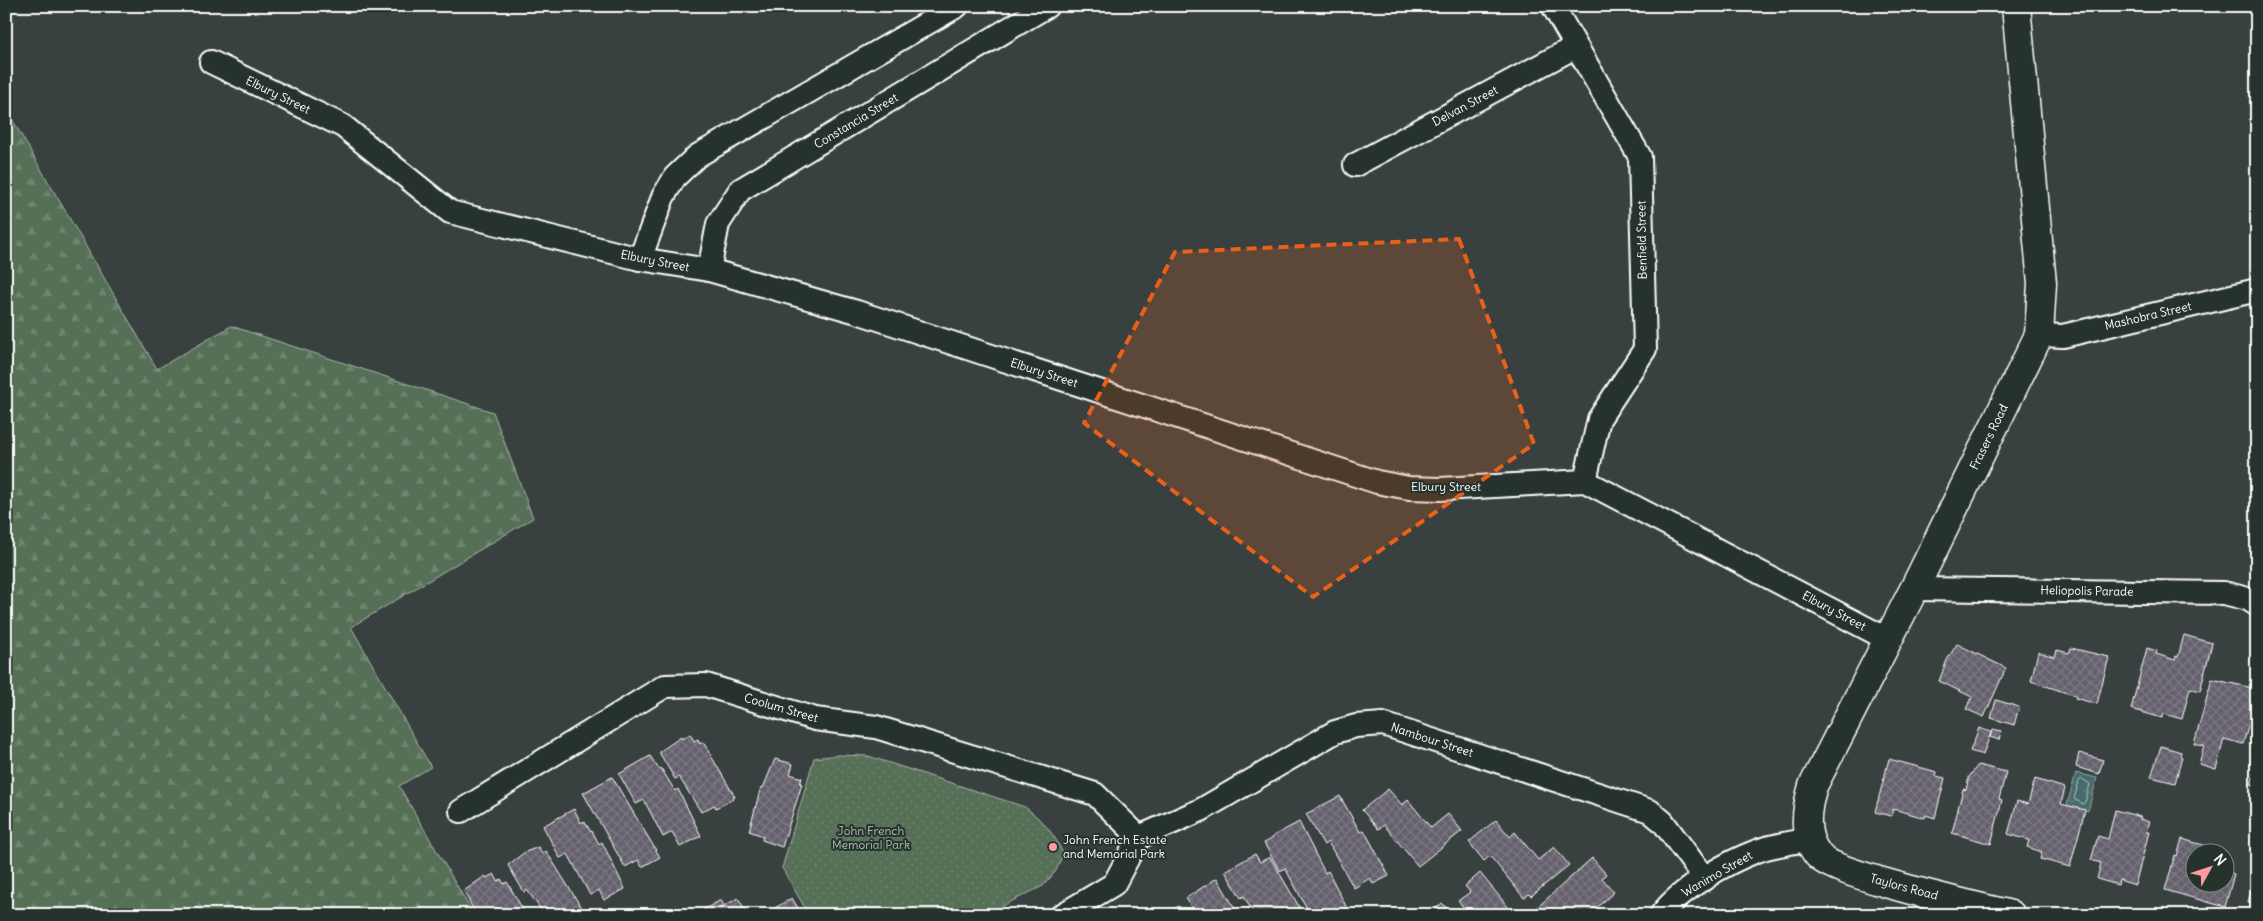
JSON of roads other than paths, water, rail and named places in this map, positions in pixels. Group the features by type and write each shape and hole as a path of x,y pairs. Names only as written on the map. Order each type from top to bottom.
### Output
{"street":[{"path":"640,259 663,197 675,177 697,156 957,6"},
{"name":"Constancia Street","path":"709,270 718,224 740,190 1047,6"},
{"name":"Benfield Street","path":"1553,6 1640,158 1645,349 1599,419 1585,481"},
{"name":"Frasers Road","path":"1809,839 1806,820 1808,801 1813,786 1914,589 2039,336 2042,282 2016,6"},
{"name":"Delvan Street","path":"1355,165 1575,46"},
{"name":"Elbury Street","path":"211,62 343,126 450,212 640,259 709,270 857,312 1377,482 1409,488 1440,489 1585,481 1887,639"},
{"name":"Mashobra Street","path":"2039,336 2063,336 2257,290"},
{"name":"Heliopolis Parade","path":"1914,589 2224,593 2248,599 2257,605"},
{"name":"Coolum Street","path":"461,810 665,686 706,685 815,719 876,727 1095,794 1139,837"},
{"name":"Nambour Street","path":"1139,837 1201,810 1335,732 1356,726 1383,724 1650,812 1663,822 1705,879"},
{"path":"1062,915 1114,884 1139,837"},
{"name":"Wanimo Street","path":"1661,915 1670,902 1681,893 1745,856 1809,839"},
{"name":"Taylors Road","path":"1809,839 1819,857 1835,866 1865,877 2011,915"}],"water":[{"path":"2076,773 2097,778 2088,811 2067,805"}],"place":[{"name":"John French Estate and Memorial Park","path":"1053,847"}],"park label":[{"name":"John French Memorial Park","path":"871,838"}]}
